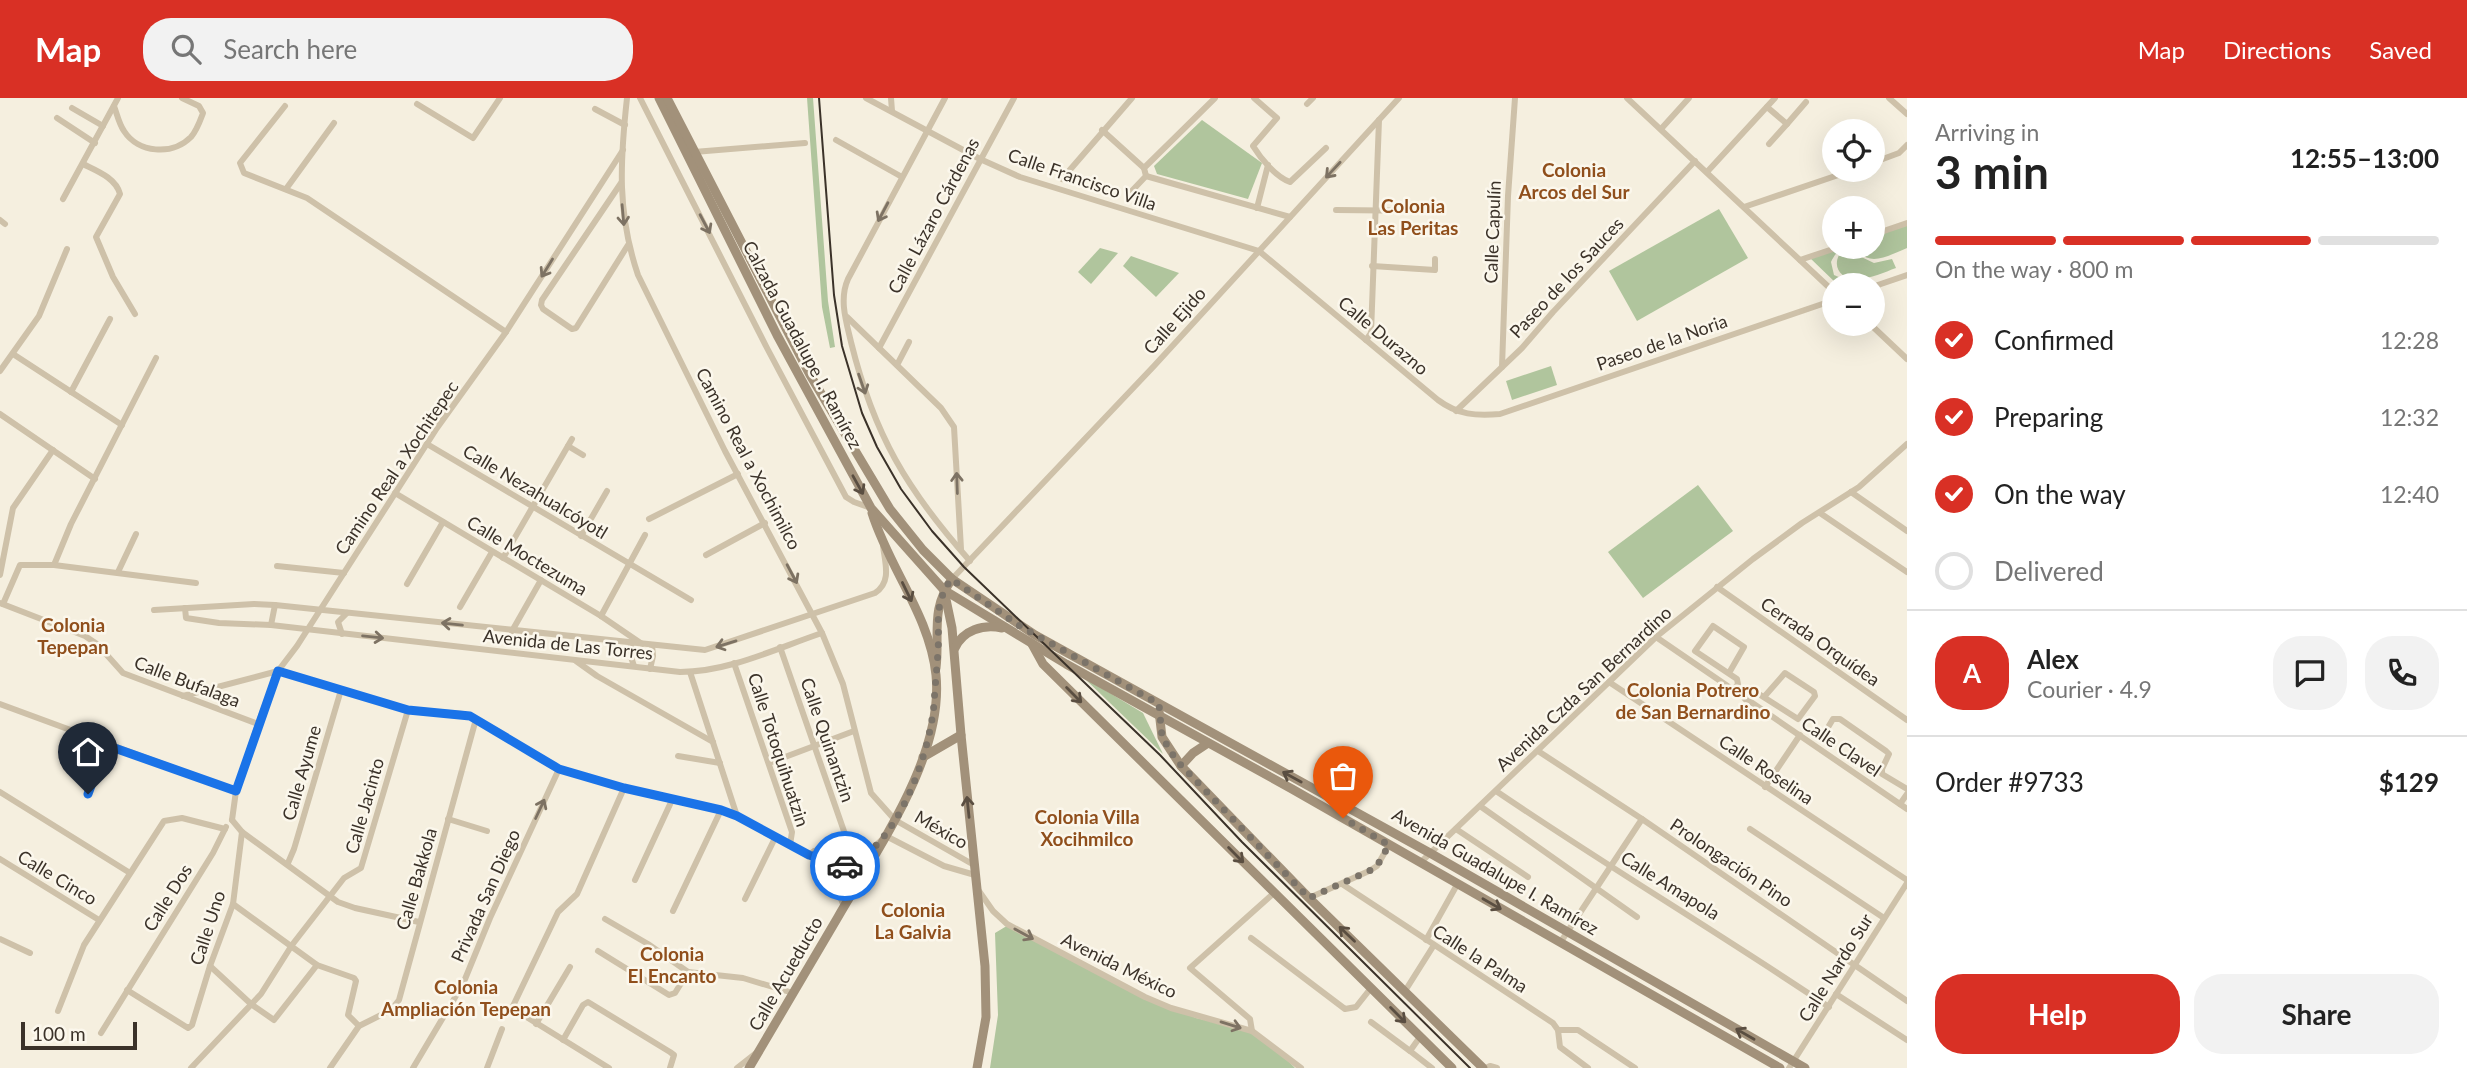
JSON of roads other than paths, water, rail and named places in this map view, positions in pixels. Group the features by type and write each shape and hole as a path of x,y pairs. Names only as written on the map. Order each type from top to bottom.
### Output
{"main road":[{"name":"Calzada Guadalupe I. Ramírez","path":"659,98 777,335 871,508 944,590"},
{"name":"Calzada Guadalupe I. Ramírez","path":"667,98 810,376 878,491 923,550 951,579"},
{"name":"Calle Acueducto","path":"749,1068 895,820 923,757 932,718 936,675 920,620 883,543 871,508"},
{"path":"936,675 937,611 951,579"},
{"name":"Avenida Guadalupe I. Ramírez","path":"951,579 1020,626 1430,853 1792,1065 1805,1068"},
{"path":"944,590 952,628 985,966 986,1017 977,1068"},
{"name":"Avenida Guadalupe I. Ramírez","path":"944,590 1008,630 1780,1068"},
{"path":"954,650 958,640 982,627 1008,630"},
{"path":"1031,643 1043,664 1452,1068"},
{"path":"1159,704 1162,737 1181,766 1309,898 1484,1068"},
{"path":"923,757 961,735"},
{"path":"1181,766 1193,753 1208,743"}],"street":[{"path":"63,200 118,98"},
{"path":"114,106 120,125 138,145 174,148 193,134 203,113 199,106 182,98"},
{"path":"417,104 473,138 500,98"},
{"name":"Camino Real a Xochimilco","path":"627,98 621,183 628,245 638,275 738,474 814,614 843,684 871,793 895,820"},
{"path":"640,98 846,497 871,508"},
{"name":"Calle Francisco Villa","path":"866,98 980,159 1020,177 1259,251"},
{"path":"891,98 892,111"},
{"path":"945,98 844,287 843,299 853,352 866,394 897,466 939,527 970,561"},
{"name":"Calle Lázaro Cárdenas","path":"879,348 1014,98"},
{"path":"1062,179 1132,98"},
{"path":"1128,195 1145,172 1215,98"},
{"path":"1254,98 1277,118 1253,146 1284,180 1290,182 1326,148"},
{"name":"Calle Ejido","path":"951,579 1399,98"},
{"name":"Calle Capulín","path":"1502,367 1508,196 1515,98"},
{"path":"1627,98 1822,281"},
{"path":"1661,129 1689,98"},
{"path":"1707,172 1776,98"},
{"path":"1889,98 1907,114"},
{"path":"1769,144 1806,102"},
{"path":"285,106 240,163 244,173 307,198 506,332"},
{"path":"72,107 103,126"},
{"path":"1767,107 1787,124"},
{"path":"595,109 625,125"},
{"path":"57,118 94,143"},
{"path":"1366,340 1371,333 1379,120"},
{"path":"286,189 334,123"},
{"path":"1102,130 1145,172 1290,217"},
{"path":"836,140 902,177"},
{"path":"694,152 805,143"},
{"path":"1885,158 1899,153 1907,145"},
{"name":"Camino Real a Xochitepec","path":"232,820 236,791 278,671 297,646 305,629 427,444 506,332 623,149"},
{"name":"Paseo de los Sauces","path":"1456,411 1502,367 1695,161"},
{"path":"83,164 114,182 120,189 120,194 96,237 113,277 135,314"},
{"path":"1257,208 1268,165"},
{"path":"1744,207 1822,181"},
{"path":"621,183 542,300 543,309 572,329 576,328 628,245"},
{"path":"1336,210 1430,211"},
{"path":"1885,231 1907,223"},
{"path":"0,371 39,316 67,249"},
{"name":"Calle Durazno","path":"1259,251 1438,400 1456,411 1479,416 1500,414"},
{"path":"1800,260 1822,253"},
{"path":"1372,266 1435,270 1435,259"},
{"path":"1885,283 1907,275"},
{"name":"Paseo de la Noria","path":"1500,414 1822,304"},
{"path":"847,317 941,408 954,427 961,551"},
{"path":"71,391 110,319"},
{"path":"1883,336 1907,359"},
{"path":"897,365 909,342"},
{"path":"13,354 122,425"},
{"path":"54,565 71,524 156,358"},
{"path":"0,414 95,479"},
{"path":"503,558 570,443 583,455"},
{"name":"Calle Nezahualcóyotl","path":"427,444 691,600"},
{"name":"Avenida Czda San Bernardino","path":"1421,862 1656,637 1792,530 1851,492 1907,444"},
{"path":"0,575 13,508 53,450"},
{"path":"649,519 738,474"},
{"path":"581,536 607,491"},
{"path":"1851,492 1907,531"},
{"name":"Calle Moctezuma","path":"395,493 648,645"},
{"path":"1820,513 1907,572"},
{"path":"407,584 443,522"},
{"path":"706,555 765,523"},
{"path":"118,572 136,534"},
{"path":"601,616 645,535"},
{"name":"Avenida de Las Torres","path":"154,610 275,605 705,650 882,589 886,579 883,543"},
{"path":"460,607 492,552"},
{"path":"1,604 20,565 54,565 196,583"},
{"path":"277,566 344,573"},
{"path":"512,631 541,580"},
{"name":"Cerrada Orquídea","path":"1717,587 1907,720"},
{"name":"Calle Bufalaga","path":"1,604 85,636 97,644 123,673 258,724"},
{"path":"271,625 275,605"},
{"name":"Avenida de Las Torres","path":"184,608 186,618 204,622 271,625 690,672 702,672 734,663 822,633"},
{"path":"342,634 338,622 347,613"},
{"path":"1729,673 1744,647 1713,626 1695,651 1739,681 1733,691"},
{"name":"Calle Clavel","path":"1656,637 1907,809"},
{"path":"632,643 629,651 634,666"},
{"path":"648,645 653,656 650,668"},
{"name":"Calle Quinantzin","path":"780,647 846,836 844,846 814,851 809,855"},
{"path":"576,660 597,676 713,742"},
{"name":"Calle Totoquihuatzin","path":"734,663 792,832 790,845"},
{"path":"183,696 278,671 408,710 464,714 559,769 624,788 721,810 809,855 844,866 861,859 886,836 944,866 975,875"},
{"path":"690,672 737,816"},
{"path":"1745,699 1754,691 1798,719 1815,696 1814,692 1785,673 1764,697"},
{"name":"Calle Roselina","path":"1609,682 1907,882"},
{"name":"Calle Ayume","path":"288,863 341,690"},
{"path":"0,704 236,791"},
{"name":"Calle Jacinto","path":"251,1004 261,994 292,945 344,878 361,868 408,710"},
{"name":"Calle Bakkola","path":"359,1026 396,1006 476,719"},
{"path":"1824,734 1833,719 1840,719 1886,751 1888,758 1882,774 1907,792 1900,804"},
{"path":"769,763 854,732"},
{"path":"1765,787 1800,735"},
{"path":"88,794 106,745"},
{"name":"Prolongación Pino","path":"1538,751 1907,1001"},
{"path":"678,756 720,763"},
{"name":"Privada San Diego","path":"413,1068 463,984 490,918 559,769"},
{"path":"609,1068 514,1011 513,1005 558,912 577,894 624,788"},
{"name":"Calle Amapola","path":"1496,791 1829,1007"},
{"path":"0,792 130,873"},
{"path":"635,880 672,800"},
{"path":"1480,806 1637,917"},
{"path":"673,911 721,810"},
{"path":"58,1011 84,945 164,821 182,818 225,828"},
{"path":"448,819 487,831"},
{"path":"232,820 242,832 288,863 329,897 355,908 419,922"},
{"name":"Calle Dos","path":"101,1033 232,820"},
{"name":"México","path":"895,820 974,865"},
{"path":"1560,943 1642,820"},
{"path":"1456,829 1528,877"},
{"path":"1749,829 1884,918"},
{"name":"Calle Uno","path":"127,990 188,1028 192,1025 233,904 242,832"},
{"path":"745,899 775,838"},
{"path":"1309,898 1377,866 1389,845"},
{"name":"Calle Cinco","path":"0,859 99,920"},
{"path":"844,866 841,899 844,906"},
{"name":"Calle Nardo Sur","path":"1792,1065 1907,882"},
{"path":"1426,940 1458,883"},
{"name":"Calle la Palma","path":"1342,884 1553,1023 1558,1030 1560,1047 1588,1068"},
{"name":"Avenida México","path":"976,887 993,911 1007,924 1076,962 1171,1008 1252,1031 1301,1068"},
{"path":"1252,1031 1250,1019 1190,968 1274,893"},
{"path":"233,904 317,965 354,978 355,986 348,1015 359,1026 330,1068"},
{"path":"605,919 688,972 743,978 793,993"},
{"path":"1251,938 1345,1009 1356,1007 1371,988"},
{"path":"0,939 30,953"},
{"path":"1405,991 1434,945"},
{"path":"598,951 669,995 675,993 688,972"},
{"path":"210,966 272,1020 277,1019 317,965"},
{"path":"536,1024 570,967"},
{"path":"1836,994 1907,1040"},
{"path":"563,1040 583,1005 588,1002 674,1055 670,1068"},
{"path":"191,1068 251,1004"},
{"path":"1371,1022 1432,1068"},
{"path":"487,1068 502,1029"},
{"path":"1558,1030 1578,1030 1635,1068"},
{"path":"1410,1051 1420,1037"},
{"path":"737,1068 760,1050"},
{"path":"1484,1068 1497,1068"}],"tram line":[{"path":"819,98 834,295 842,346 862,413 877,447 901,489 932,531 964,567 1160,755 1242,842 1470,1068"}],"district":[{"name":"Colonia Arcos del Sur","path":"1574,181"},
{"name":"Colonia Las Peritas","path":"1413,217"},
{"name":"Colonia Tepepan","path":"73,636"},
{"name":"Colonia Potrero de San Bernardino","path":"1693,701"},
{"name":"Colonia Villa Xocihmilco","path":"1087,828"},
{"name":"Colonia La Galvia","path":"913,921"},
{"name":"Colonia El Encanto","path":"672,965"},
{"name":"Colonia Ampliación Tepepan","path":"466,998"}]}
